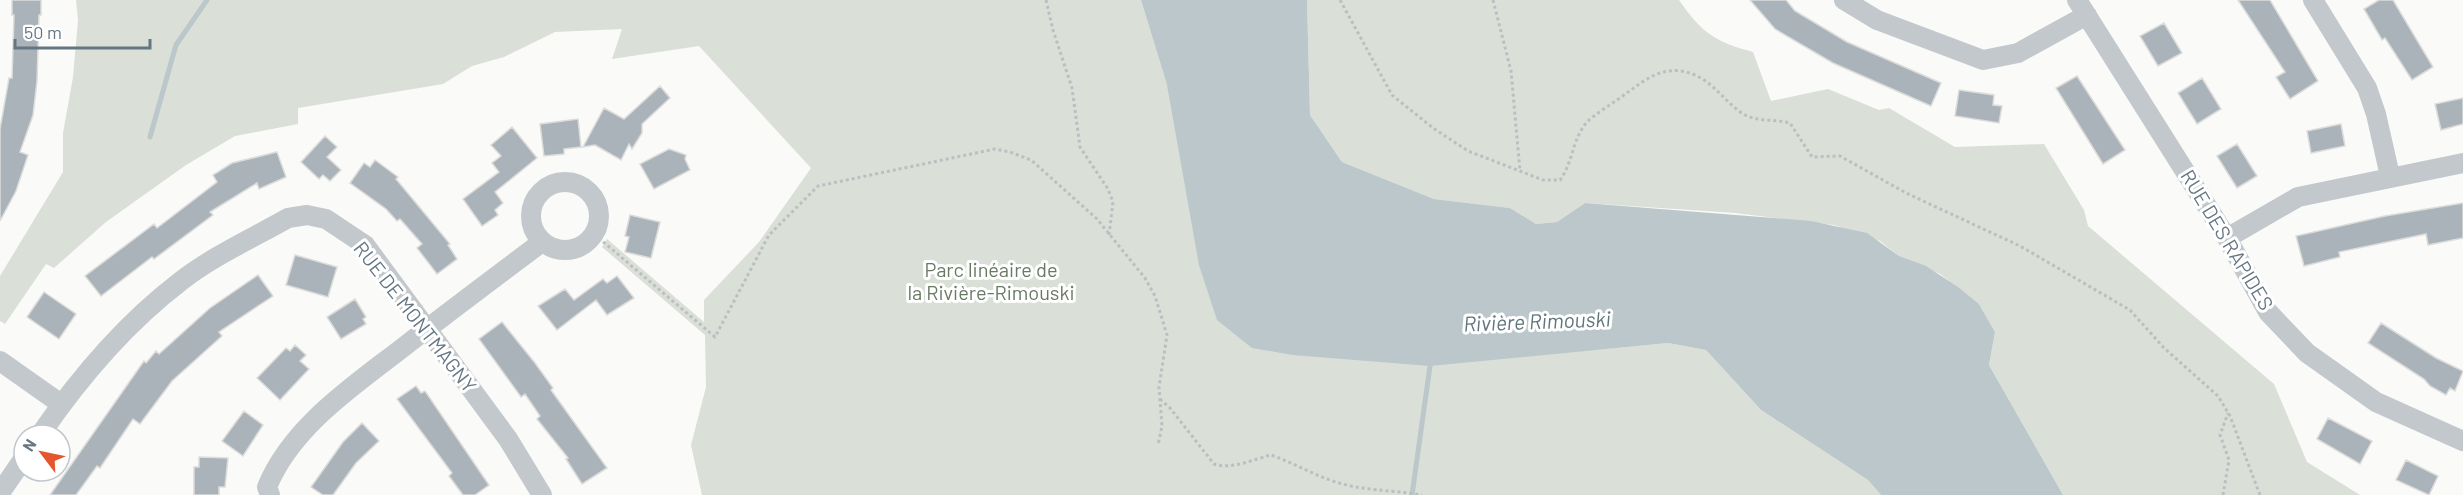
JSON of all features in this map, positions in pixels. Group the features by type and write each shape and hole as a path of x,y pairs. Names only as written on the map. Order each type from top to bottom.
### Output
{"street":[{"path":"1844,0 1877,20 1983,60 2018,53 2082,8"},
{"path":"2313,0 2367,88 2376,114 2390,176"},
{"name":"RUE DES RAPIDES","path":"2082,8 2228,238 2268,312 2307,353 2376,402 2463,441"},
{"path":"2228,238 2298,197 2390,176 2463,163"},
{"path":"565,182 587,190 595,199 599,221 594,234 588,242 570,250 560,250 542,242 531,221 536,199 543,190 565,182"},
{"name":"RUE DE MONTMAGNY","path":"48,423 61,404 130,325 183,280 288,218 307,215 326,219 365,245 508,439 542,495"},
{"path":"270,495 267,488 275,468 293,442 347,391 542,242"},
{"path":"0,361 61,404"},
{"path":"0,493 12,476"}],"path":[{"path":"1046,0 1072,88 1080,147 1108,189 1113,202 1109,235"},
{"path":"1340,0 1392,95 1433,128 1468,151 1543,180 1560,180 1566,172 1575,142 1587,123 1648,76 1666,71 1695,75 1724,93 1732,105 1747,116 1790,123 1812,157 1840,156 1906,193 2020,246 2130,310 2164,348 2218,396 2228,413 2260,495"},
{"path":"1493,0 1511,71 1520,171"},
{"path":"594,234 715,337 769,235 818,186 847,178 954,160 995,150 1010,152 1031,160 1097,219 1145,278 1162,313 1167,335 1160,399 1162,426 1158,445"},
{"path":"1160,399 1170,408 1214,464 1233,465 1271,454 1300,469 1338,483 1361,489 1422,495"},
{"path":"2223,495 2229,460 2220,435 2228,413"}],"green space":[{"name":"Parc linéaire de la Rivière-Rimouski","path":"76,0 1141,0 1167,85 1594,350 1668,343 1706,350 1761,410 1868,480 1881,495 702,495 691,445 706,387 705,335 602,247 607,239 704,322 704,300 759,242 811,168 699,46 612,59 622,29 555,32 504,57 472,66 443,84 298,108 298,124 235,136 186,165 106,222 54,268 46,264 5,324 0,321 0,276 63,172 63,133 73,77 78,20"},
{"path":"1307,0 1679,0 1694,20 1710,34 1728,44 1753,52 1771,101 1828,89 1879,110 1889,108 1955,147 2044,144 2084,210 2088,226 2274,384 2307,462 2360,495 2063,495 1989,365 1995,332 1979,304 1940,274 1899,256 1880,241 1834,225 1735,213 1585,203 1557,222 1536,224 1510,208 1434,199 1342,162 1310,115"}],"water":[{"name":"Rivière Rimouski","path":"1141,0 1307,0 1310,115 1342,162 1434,199 1510,208 1536,224 1557,222 1585,203 1811,221 1867,233 1899,256 1926,266 1979,304 1995,332 1989,365 2063,495 1881,495 1868,480 1761,410 1706,350 1668,343 1430,366 1293,355 1252,348 1217,320 1199,265 1167,85"}],"building":[{"path":"12,0 41,0 41,15 39,15 37,81 33,115 20,152 28,155 16,191 0,221 0,129 9,78 12,78 14,15 12,15"},
{"path":"1750,0 1786,0 1795,11 1847,42 1941,83 1931,106 1833,63 1775,29"},
{"path":"2238,0 2270,0 2318,81 2290,99 2276,77 2285,72"},
{"path":"2379,0 2393,0 2433,67 2412,80 2385,38 2382,40 2364,9"},
{"path":"2164,23 2182,53 2158,66 2140,36"},
{"path":"2077,76 2125,150 2103,164 2056,88"},
{"path":"2202,78 2221,109 2197,124 2178,93"},
{"path":"660,86 670,98 642,124 642,133 632,149 629,144 621,160 595,145 583,147 604,108 624,119"},
{"path":"1959,90 1994,95 1993,105 2002,106 1999,123 1955,116"},
{"path":"2463,98 2463,124 2441,130 2435,104"},
{"path":"578,119 581,147 564,149 564,154 544,156 540,124"},
{"path":"2341,124 2345,146 2311,153 2307,131"},
{"path":"512,127 537,158 495,192 503,203 495,210 498,215 482,226 463,199 499,172 492,163 501,156 491,145"},
{"path":"325,136 337,147 327,157 341,170 330,181 323,175 319,179 301,162"},
{"path":"2237,144 2257,176 2237,188 2217,156"},
{"path":"669,149 686,155 685,159 690,170 654,189 640,164"},
{"path":"277,152 286,177 259,189 257,183 210,212 213,215 101,296 85,276 154,224 157,228 217,182 213,175 232,163"},
{"path":"375,160 398,177 396,179 450,244 448,245 457,259 437,274 417,248 422,244 400,219 397,221 386,209 350,183 364,163 370,167"},
{"path":"2463,203 2463,238 2428,245 2426,234 2339,252 2340,257 2304,266 2296,236 2385,216"},
{"path":"630,215 660,222 651,258 625,252 629,237 625,236"},
{"path":"295,255 337,267 328,297 286,285"},
{"path":"258,275 273,296 219,332 222,336 172,381 140,424 133,419 100,468 97,466 76,495 50,495 58,483 72,483 72,464 144,361 146,363 156,351 159,354 210,308"},
{"path":"617,276 634,298 607,315 596,300 557,330 538,306 565,289 574,300 603,279 607,283"},
{"path":"44,292 76,314 59,339 27,317"},
{"path":"355,299 366,317 363,319 366,324 341,339 327,317"},
{"path":"502,322 553,388 551,390 607,468 582,484 566,459 568,458 537,419 540,416 525,394 521,397 479,339"},
{"path":"2381,323 2436,358 2463,371 2455,391 2450,388 2446,395 2368,343"},
{"path":"295,345 306,355 300,361 309,369 280,400 257,378 286,348 290,351"},
{"path":"416,386 421,393 425,391 489,485 475,495 463,495 449,476 452,473 397,399"},
{"path":"244,411 263,425 243,456 222,441"},
{"path":"2328,418 2372,441 2360,464 2317,439"},
{"path":"362,423 379,441 356,463 333,495 323,495 311,487 343,442"},
{"path":"199,457 228,458 225,487 219,487 219,495 194,495 194,467 199,467"},
{"path":"2406,460 2438,476 2429,495 2396,480"}],"waterway":[{"path":"150,137 176,45 207,0"},
{"path":"1412,495 1430,366"}]}
